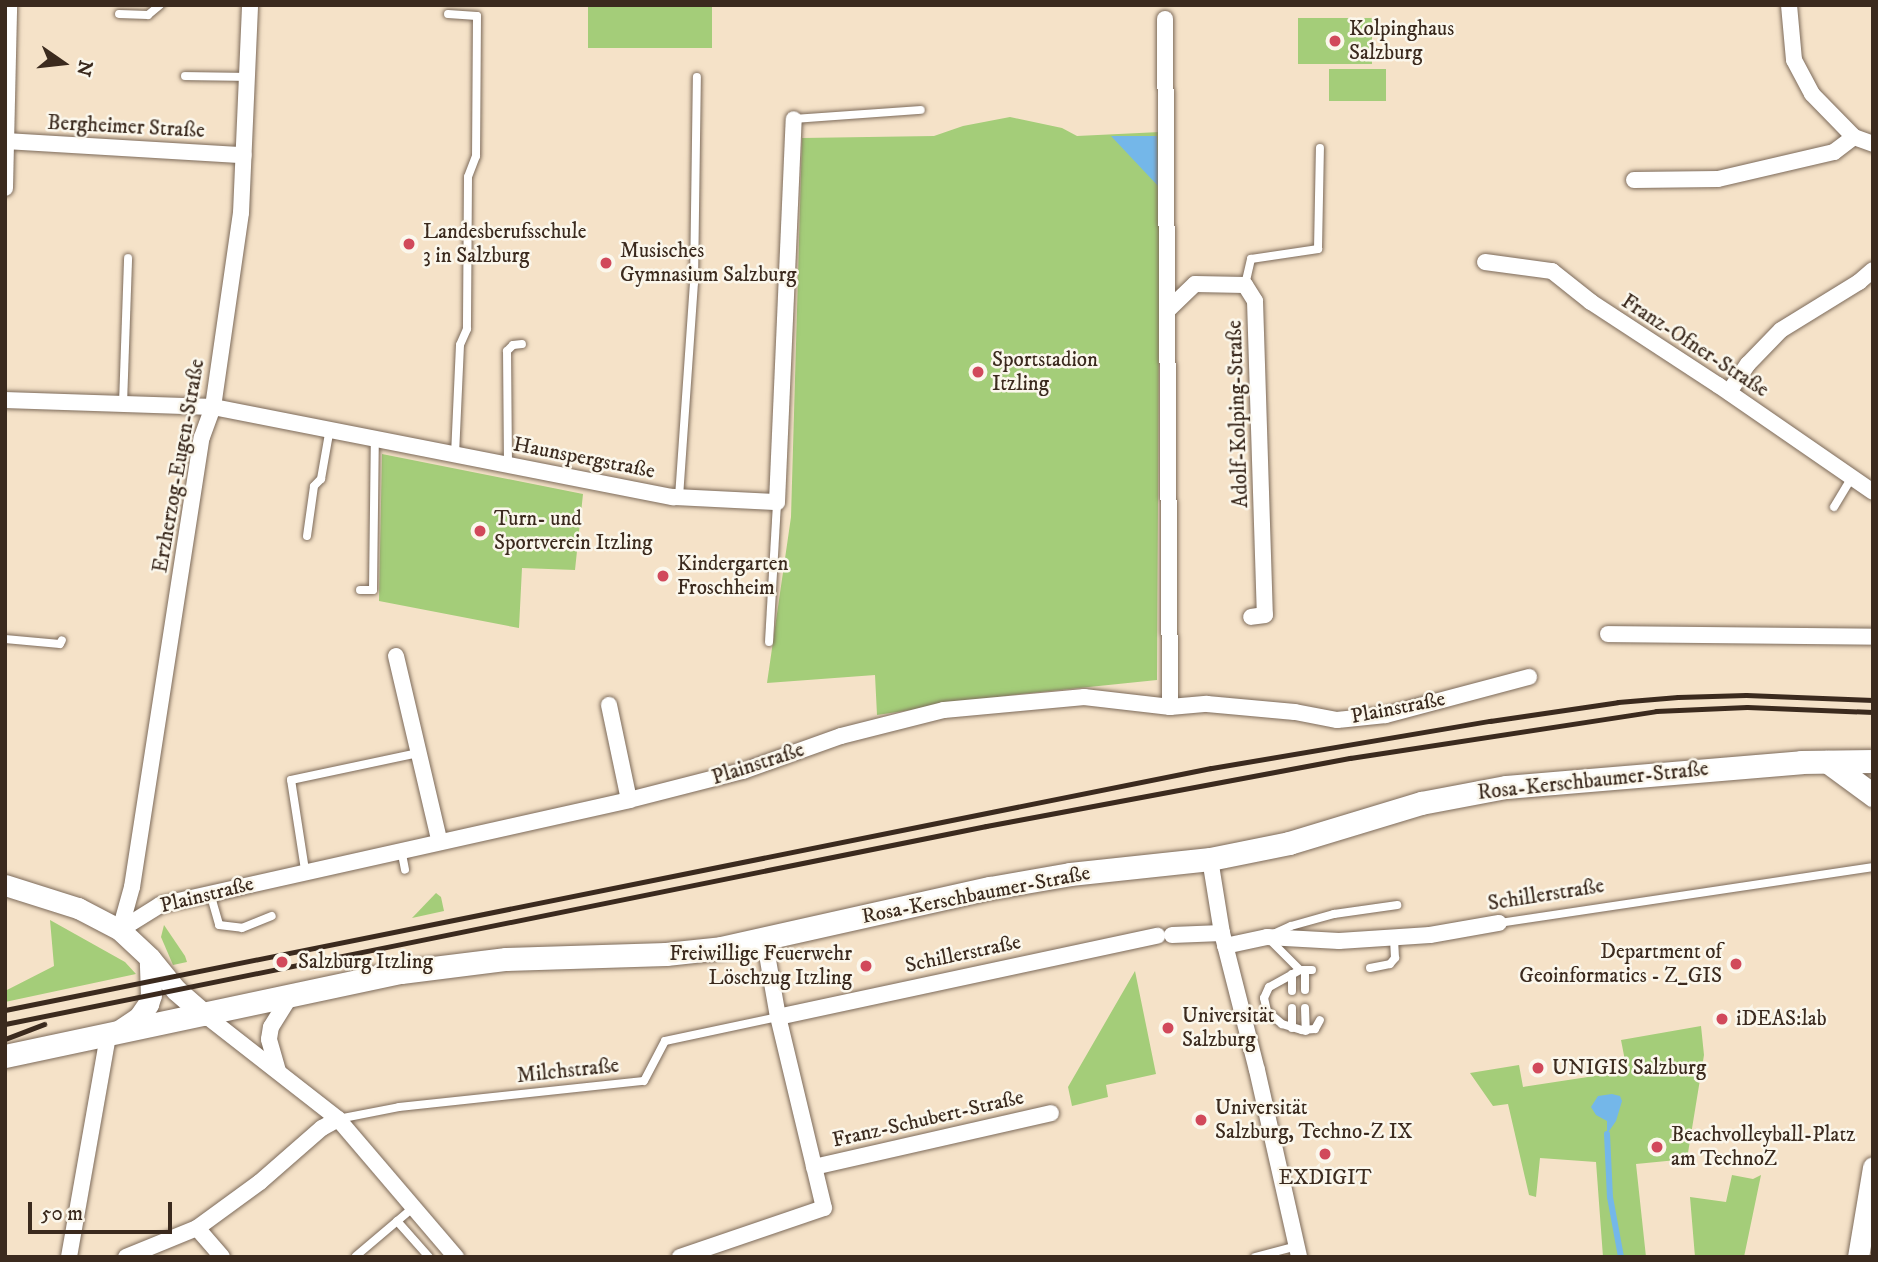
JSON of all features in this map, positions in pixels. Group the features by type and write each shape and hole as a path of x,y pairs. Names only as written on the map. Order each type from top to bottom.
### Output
{"main road":[{"name":"Rosa-Kerschbaumer-Straße","path":"5,1056 447,965 506,959 666,954 721,948 1003,886 1070,874 1210,859 1289,843 1434,800 1506,787 1828,762 1873,761"},
{"name":"Rosa-Kerschbaumer-Straße","path":"1828,762 1873,772"},
{"path":"1828,762 1873,795"}],"street":[{"path":"5,188 9,5"},
{"name":"Erzherzog-Eugen-Straße","path":"120,930 132,887 202,438 212,407 241,213 250,5"},
{"path":"1789,5 1794,60 1812,93 1854,136 1873,144"},
{"path":"1165,19 1170,707"},
{"path":"778,502 794,119"},
{"path":"1634,180 1718,179 1834,152 1854,136"},
{"name":"Bergheimer Straße","path":"6,141 244,155"},
{"name":"Franz-Ofner-Straße","path":"1485,262 1552,271 1591,302 1729,392 1873,492"},
{"path":"1729,392 1748,364 1781,330 1859,282 1873,270"},
{"path":"1169,309 1195,284 1245,285"},
{"name":"Adolf-Kolping-Straße","path":"1245,285 1255,302 1265,615 1251,617"},
{"name":"Haunspergstraße","path":"5,400 212,407 374,436 679,497 778,502"},
{"path":"1608,634 1873,637"},
{"path":"396,656 439,840"},
{"name":"Plainstraße","path":"120,930 160,905 439,840 629,800 743,771 841,736 944,709 1084,698 1170,707 1207,704 1295,712 1337,720 1386,715 1529,677"},
{"path":"609,705 629,800"},
{"path":"1210,859 1224,940 1298,1251"},
{"path":"5,885 78,908 120,930 150,958 176,990 338,1119 456,1257"},
{"name":"Schillerstraße","path":"778,1017 1164,935 1224,940 1267,937 1339,941 1430,935 1499,923"},
{"name":"Franz-Schubert-Straße","path":"680,1257 824,1208 778,1017 764,938"},
{"path":"69,1257 111,1034 139,1017 148,1004 151,995 150,958"},
{"path":"278,1071 269,1039 271,1027 291,995"},
{"name":"Franz-Schubert-Straße","path":"814,1167 1051,1113"},
{"path":"125,1257 197,1228 260,1182 322,1128 338,1119"},
{"path":"1858,1257 1873,1167"},
{"path":"197,1228 222,1257"}],"lane":[{"path":"119,14 148,15 160,5"},
{"path":"448,15 477,16 476,156 468,177 467,329 460,345 455,454"},
{"path":"185,76 248,77"},
{"path":"679,497 694,283 696,77"},
{"path":"794,119 921,110"},
{"path":"1245,285 1251,259 1318,248 1320,148"},
{"path":"122,404 128,258"},
{"path":"508,464 507,351 513,345 522,344"},
{"path":"307,536 314,486 321,480 330,428"},
{"path":"360,590 373,590 374,436"},
{"path":"1834,507 1852,477"},
{"path":"769,642 778,502"},
{"path":"5,639 60,644 62,639"},
{"path":"305,870 291,779 418,753"},
{"path":"401,849 405,870"},
{"name":"Schillerstraße","path":"1499,923 1873,867"},
{"path":"210,893 219,925 242,928 272,916"},
{"path":"1304,990 1302,971 1267,937 1292,926 1334,914 1397,905"},
{"path":"1370,968 1390,964 1395,958 1394,938"},
{"path":"1292,991 1302,971"},
{"path":"1302,971 1269,987 1264,998 1267,1011 1293,1028 1306,1031 1315,1030 1320,1020"},
{"path":"1292,1008 1293,1028"},
{"path":"1305,1008 1306,1031"},
{"name":"Milchstraße","path":"338,1119 399,1107 644,1081 664,1041 778,1017"},
{"path":"356,1256 415,1206"},
{"path":"397,1221 429,1257"},
{"path":"1255,1257 1298,1251"}],"green space":[{"path":"588,5 712,5 712,48 588,48"},
{"name":"Kolpinghaus Salzburg","path":"1298,18 1372,18 1372,64 1298,64"},
{"name":"Kolpinghaus Salzburg","path":"1329,69 1386,69 1386,101 1329,101"},
{"name":"Sportstadion Itzling","path":"1010,117 1062,128 1077,136 1160,132 1157,680 1012,695 877,715 875,675 767,683 791,517 802,138 934,136 963,126"},
{"name":"Turn- und Sportverein Itzling","path":"382,454 583,494 575,570 522,568 519,628 379,601"},
{"path":"436,893 441,897 444,911 412,918"},
{"path":"50,920 125,962 136,974 5,1002 5,991 54,966"},
{"path":"164,925 187,962 173,965 161,937"},
{"path":"1135,971 1156,1074 1106,1085 1108,1097 1072,1106 1068,1087"},
{"path":"1701,1026 1704,1055 1687,1159 1636,1164 1646,1257 1603,1257 1596,1162 1540,1158 1536,1197 1529,1195 1508,1104 1493,1106 1470,1073 1519,1065 1523,1087 1627,1071 1621,1040"},
{"path":"1732,1175 1753,1179 1761,1175 1744,1257 1695,1257 1690,1197 1726,1202"}],"water":[{"path":"1111,136 1157,136 1159,187"},
{"path":"1598,1096 1620,1096 1622,1101 1616,1121 1607,1134 1607,1121 1596,1115 1591,1107"}],"waterway":[{"path":"1607,1134 1610,1197 1621,1257"}],"railway":[{"path":"5,1010 1211,768 1490,721 1618,702 1678,697 1746,695 1873,700"},
{"path":"5,1024 986,826 1350,758 1656,711 1747,707 1873,712"},
{"path":"5,1039 44,1024"}],"place":[{"name":"Kolpinghaus Salzburg","path":"1335,41"},
{"name":"Landesberufsschule 3 in Salzburg","path":"409,244"},
{"name":"Musisches Gymnasium Salzburg","path":"606,263"},
{"name":"Sportstadion Itzling","path":"978,372"},
{"name":"Turn- und Sportverein Itzling","path":"480,531"},
{"name":"Kindergarten Froschheim","path":"663,576"},
{"name":"Salzburg Itzling","path":"282,962"},
{"name":"Department of Geoinformatics - Z_GIS","path":"1736,964"},
{"name":"Freiwillige Feuerwehr Löschzug Itzling","path":"866,966"},
{"name":"iDEAS:lab","path":"1722,1019"},
{"name":"Universität Salzburg","path":"1168,1028"},
{"name":"UNIGIS Salzburg","path":"1538,1068"},
{"name":"Universität Salzburg, Techno-Z IX","path":"1201,1120"},
{"name":"Beachvolleyball-Platz am TechnoZ","path":"1657,1147"},
{"name":"EXDIGIT","path":"1325,1154"}]}
